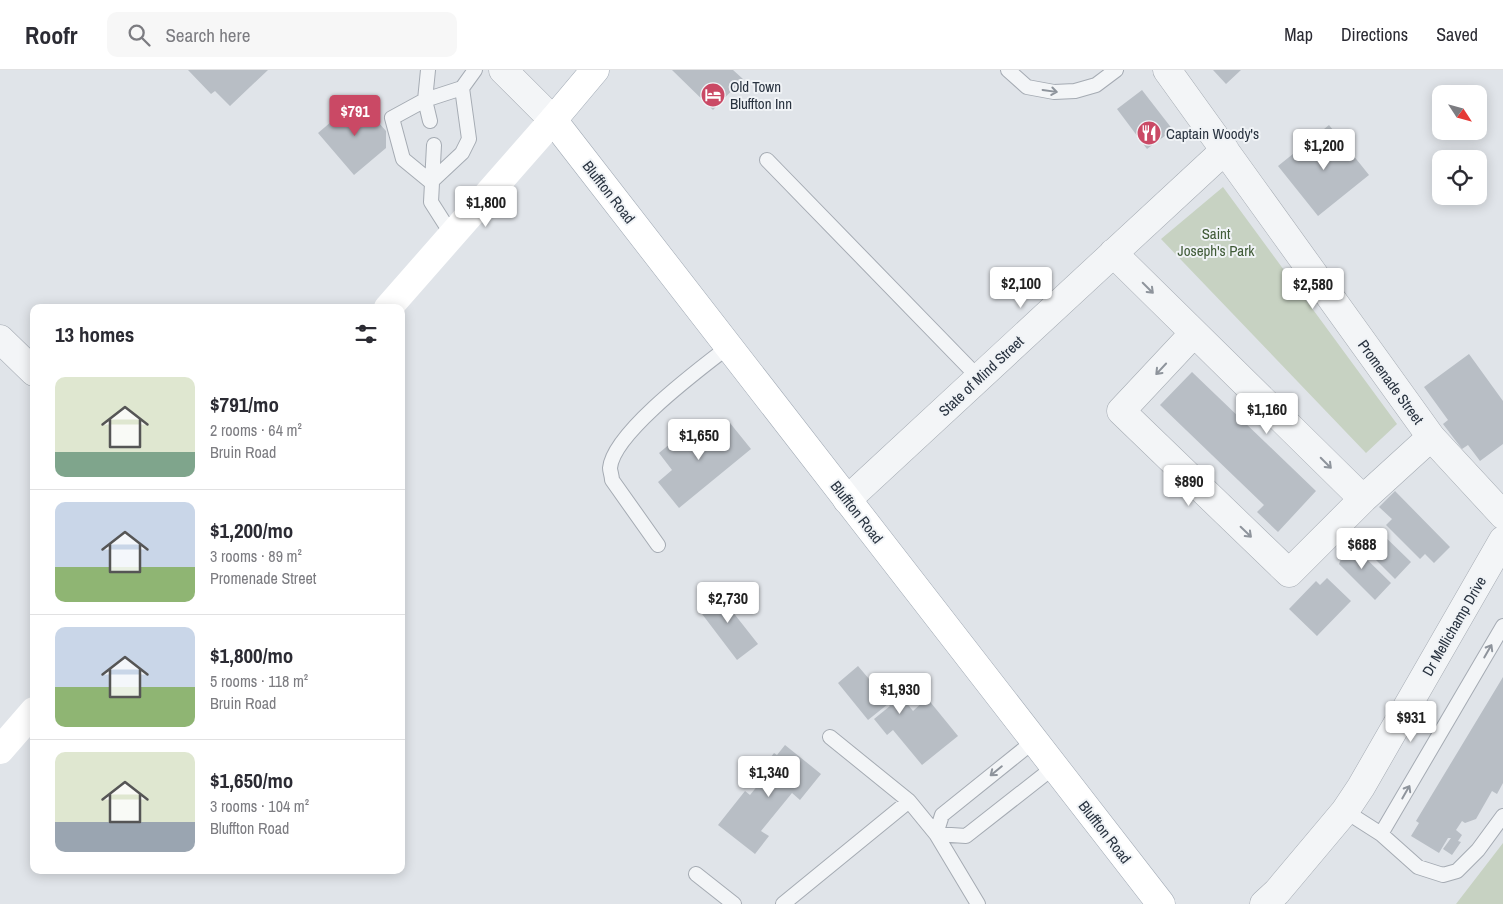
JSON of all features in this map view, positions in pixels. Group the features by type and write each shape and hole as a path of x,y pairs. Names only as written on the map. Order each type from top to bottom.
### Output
{"main road":[{"path":"391,304 595,70"},
{"name":"Bluffton Road","path":"553,120 1161,904"},
{"path":"0,750 30,716"}],"street":[{"path":"503,70 553,120"},
{"name":"Promenade Street","path":"1167,70 1431,437 1503,515"},
{"name":"State of Mind Street","path":"847,500 1225,150"},
{"path":"1114,253 1363,499"},
{"path":"1194,333 1121,411 1289,574 1363,499 1431,437"},
{"path":"0,339 30,368"},
{"name":"Dr Mellichamp Drive","path":"1264,904 1277,892 1345,811 1361,787 1503,540"}],"lane":[{"path":"428,70 425,100 430,121"},
{"path":"431,182 403,160 392,118 425,100 462,88 475,70"},
{"path":"1008,70 1027,87 1054,92 1075,91 1096,85 1116,70"},
{"path":"431,182 462,153 469,139 462,88"},
{"path":"434,145 431,202 452,234"},
{"path":"767,160 979,378"},
{"path":"658,545 612,480 610,468 614,457 645,417 675,388 728,347"},
{"path":"1381,834 1503,626"},
{"path":"830,737 909,801 936,834 978,904"},
{"path":"936,834 942,815 1034,741"},
{"path":"936,834 966,836 1054,767"},
{"path":"783,904 909,801"},
{"path":"1345,811 1381,834 1418,867 1443,875 1456,871 1478,850 1503,816"},
{"path":"696,874 734,904"}],"green space":[{"name":"Saint Joseph's Park","path":"1223,187 1397,424 1366,453 1161,239"},
{"path":"1503,843 1503,904 1456,904"}],"building":[{"path":"188,70 268,70 230,106 215,91 211,94"},
{"name":"Old Town Bluffton Inn","path":"672,70 733,70 743,79 713,110"},
{"path":"1213,70 1241,70 1226,84"},
{"path":"1142,90 1173,130 1147,149 1117,109"},
{"path":"358,99 386,131 386,148 354,175 318,133"},
{"path":"1329,125 1369,175 1318,216 1278,166"},
{"path":"1469,354 1503,401 1503,444 1480,461 1468,445 1462,449 1443,424 1448,420 1424,387"},
{"path":"1192,372 1316,491 1278,532 1257,512 1264,505 1160,405"},
{"path":"695,423 709,440 730,423 751,449 679,508 658,482 672,470 659,453"},
{"path":"1395,491 1450,547 1434,563 1425,554 1420,559 1386,525 1392,519 1379,507"},
{"path":"1377,529 1411,562 1395,579 1361,545"},
{"path":"1346,539 1391,583 1375,600 1339,564 1342,556 1336,549"},
{"path":"1327,578 1351,601 1317,636 1289,609 1316,581 1320,585"},
{"path":"728,588 738,602 732,611 758,644 737,660 699,610"},
{"path":"858,666 875,686 886,677 913,711 927,698 958,736 922,765 893,730 887,735 874,719 890,706 888,704 868,720 838,683"},
{"path":"1503,677 1503,783 1497,794 1492,791 1476,819 1465,823 1462,821 1456,830 1462,835 1458,841 1461,842 1452,855 1443,849 1451,838 1448,838 1439,853 1411,836 1419,823 1416,821"},
{"path":"785,745 821,774 800,800 792,793 761,831 769,836 755,854 718,825 745,791 750,795 763,779 757,775 774,753 777,755"}],"place":[{"name":"Old Town Bluffton Inn","path":"713,95"},
{"name":"Captain Woody's","path":"1149,133"}]}
